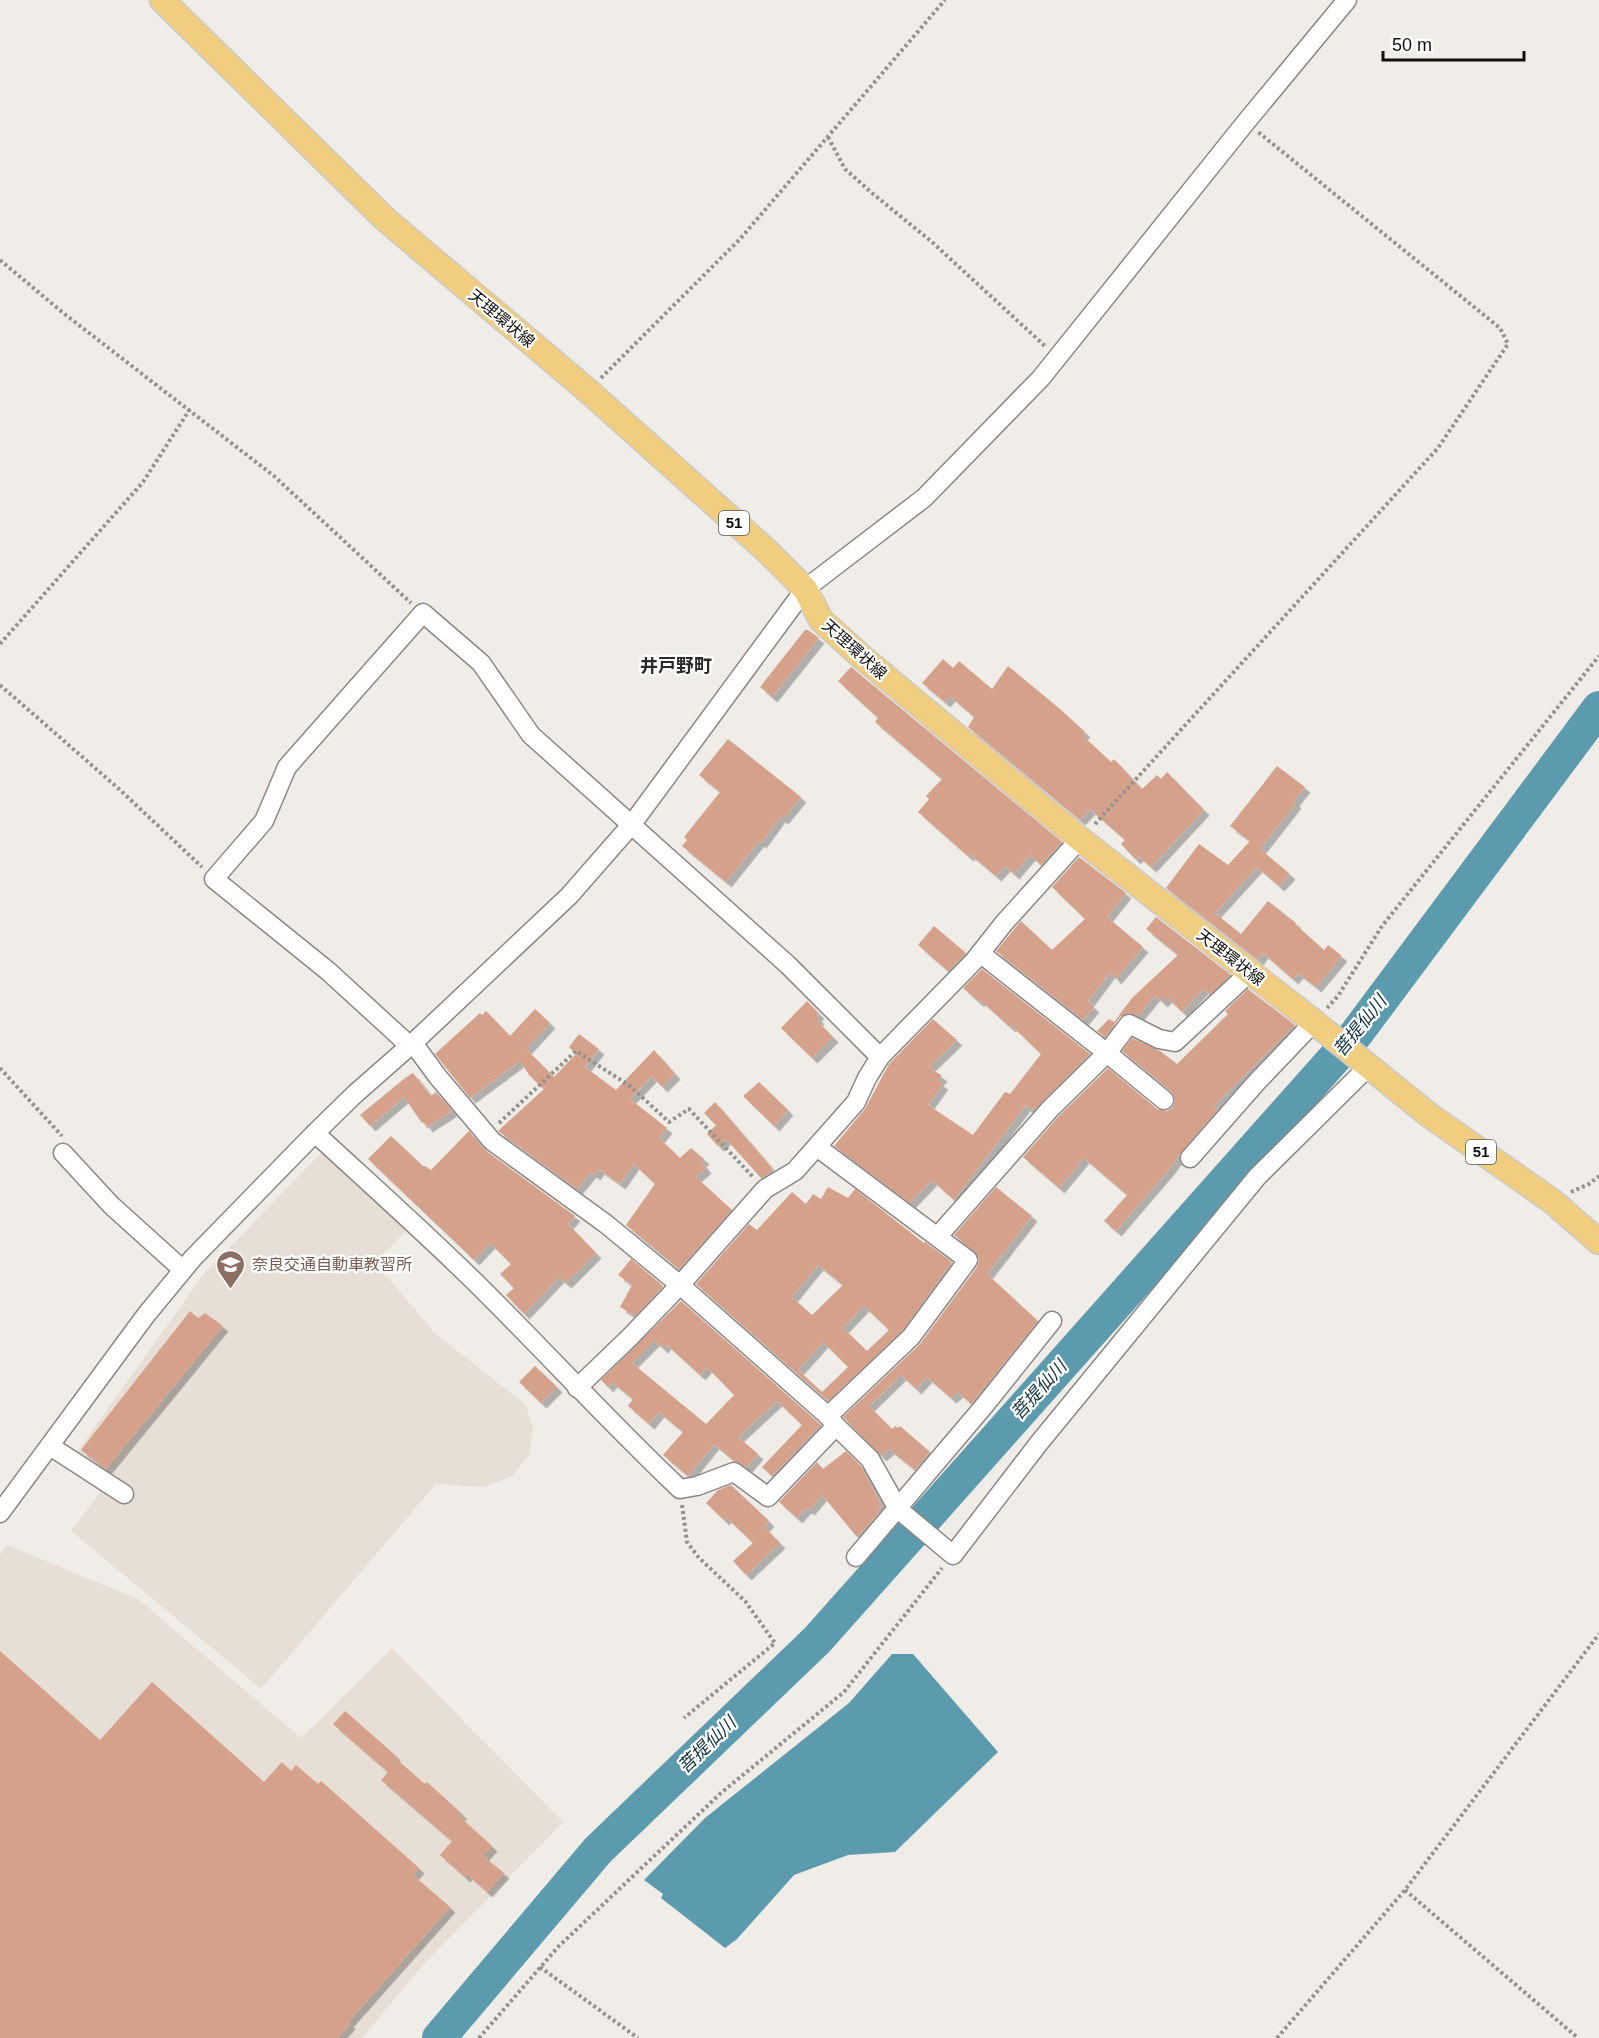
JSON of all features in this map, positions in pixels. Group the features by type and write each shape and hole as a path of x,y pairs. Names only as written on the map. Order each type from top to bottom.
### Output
{"main road":[{"name":"天理環状線","path":"162,0 385,219 587,390 767,551 805,589 821,620 830,628 1080,838 1429,1115 1552,1201 1599,1242"}],"street":[{"path":"0,1513 146,1315 183,1270 355,1094 412,1044 569,896 632,824 805,589 924,498 1041,378 1347,0"},
{"path":"880,1057 788,966 531,735 481,663 423,613 287,767 264,821 214,879 328,971 412,1044 492,1141 606,1224 680,1285 832,1421 870,1459 900,1511 950,1553 1257,1177 1366,1064"},
{"path":"577,1388 680,1285 765,1189 795,1171 817,1147 856,1102 880,1057 980,953 1080,838"},
{"path":"980,953 1164,1100"},
{"path":"938,1236 1050,1109 1107,1053 1129,1024 1159,1039 1175,1042 1250,972"},
{"path":"1190,1158 1255,1084 1317,1025"},
{"path":"315,1133 475,1283 680,1489 697,1486 734,1472 768,1497 832,1421 910,1337 968,1260 817,1147"},
{"path":"63,1153 111,1205 183,1270"},
{"path":"856,1557 900,1511 1052,1321"},
{"path":"50,1446 124,1494"}],"path":[{"path":"587,390 740,239 945,0"},
{"path":"1080,838 1105,814 1438,448 1509,344 1500,328 1246,122"},
{"path":"828,137 845,169 940,249 1058,357"},
{"path":"0,260 62,312 274,476 423,613"},
{"path":"0,644 143,482 190,409"},
{"path":"1317,1025 1382,926 1599,656"},
{"path":"0,685 119,789 214,879"},
{"path":"486,1134 576,1051 630,1086 669,1122 689,1109 765,1189"},
{"path":"1552,1201 1589,1184 1599,1176"},
{"path":"680,1489 687,1542 699,1558 745,1601 775,1643 684,1718"},
{"path":"479,2038 558,1947 721,1793 844,1692 950,1553"},
{"path":"1277,2038 1405,1890 1599,1634"},
{"path":"1405,1890 1578,2038"},
{"path":"540,1967 638,2038"}],"shaded area":[{"path":"326,1148 406,1231 375,1263 436,1334 526,1405 533,1429 529,1455 512,1476 485,1487 436,1484 261,1689 71,1531 103,1488 69,1463 203,1275"},
{"path":"7,1545 138,1599 301,1738 392,1648 563,1822 422,1966 362,2038 0,2038 0,1555"}],"water":[{"path":"892,1654 913,1654 998,1752 895,1852 848,1855 794,1875 737,1939 725,1948 661,1898 663,1894 644,1880 705,1818 849,1703"}],"building":[{"path":"805,630 819,638 772,697 760,687"},
{"path":"943,659 953,668 959,661 992,689 1008,666 1060,709 1085,732 1082,735 1111,762 1114,759 1142,789 1157,775 1161,779 1167,772 1204,810 1151,867 1138,856 1135,859 1121,844 1125,840 1090,809 1080,820 968,727 974,717 950,696 945,702 922,683"},
{"path":"851,667 1062,842 1041,865 1030,855 1014,874 1005,866 996,876 970,854 968,856 918,812 929,799 926,796 942,779 875,722 878,718 838,681"},
{"path":"728,739 801,797 783,819 780,817 761,843 759,841 726,882 682,846 687,840 684,837 720,792 699,775"},
{"path":"1277,766 1305,787 1294,801 1296,803 1260,849 1290,874 1279,886 1257,867 1215,913 1241,934 1268,901 1296,923 1324,950 1328,945 1342,956 1316,987 1298,973 1293,979 1263,953 1258,960 1166,888 1199,844 1228,865 1250,841 1230,826"},
{"path":"1079,857 1126,893 1107,917 1143,947 1116,979 1110,972 1088,1002 1094,1007 1083,1020 996,951 1021,921 1052,950 1085,919 1052,887"},
{"path":"1156,917 1231,975 1210,994 1203,989 1182,1012 1167,997 1162,1002 1155,995 1138,1016 1129,1013 1120,1017 1105,1037 1097,1031 1109,1019 1114,1022 1132,998 1178,955 1146,929"},
{"path":"934,926 966,953 948,971 918,945"},
{"path":"982,969 1090,1054 1034,1110 1025,1106 954,1200 932,1180 910,1203 834,1146 865,1109 889,1064 933,1019 957,1040 929,1067 942,1076 938,1081 943,1084 928,1105 973,1135 1005,1092 1010,1094 1041,1054 1011,1025 1010,1027 963,988"},
{"path":"1248,989 1295,1025 1214,1106 1218,1109 1116,1231 1104,1221 1127,1195 1084,1158 1059,1188 1023,1157 1058,1117 1108,1068 1157,1109 1167,1111 1172,1108 1175,1101 1172,1092 1122,1051 1132,1038 1160,1051 1177,1064 1228,1014 1225,1011"},
{"path":"807,1001 819,1014 816,1016 819,1019 817,1021 833,1037 812,1058 781,1028"},
{"path":"535,1009 550,1023 526,1049 554,1077 576,1054 569,1047 579,1034 599,1049 585,1067 616,1090 654,1050 675,1074 662,1087 652,1076 630,1099 667,1128 659,1138 680,1158 691,1148 704,1159 701,1162 706,1168 696,1177 732,1210 679,1269 626,1225 655,1184 634,1164 620,1184 599,1169 595,1175 591,1172 577,1189 498,1131 544,1089 529,1075 520,1061 470,1098 435,1054 480,1013 482,1015 486,1011 510,1036"},
{"path":"413,1073 431,1096 436,1092 452,1111 427,1127 404,1097 370,1126 360,1115"},
{"path":"759,1082 788,1110 774,1126 743,1096"},
{"path":"715,1102 773,1171 761,1178 726,1139 718,1146 707,1134 716,1125 704,1113"},
{"path":"469,1131 485,1150 575,1216 568,1224 596,1253 566,1283 559,1277 524,1314 506,1295 514,1288 500,1274 511,1264 490,1243 474,1260 368,1159 391,1136 424,1167 431,1170"},
{"path":"828,1187 848,1198 855,1189 952,1262 903,1330 828,1401 696,1284 749,1224 757,1230 792,1192 806,1204 813,1194 821,1199","holes":["818,1265 843,1285 812,1315 792,1297","864,1306 889,1330 867,1351 843,1328","823,1342 848,1367 822,1392 798,1370"]},
{"path":"996,1187 1032,1216 987,1274 1038,1321 971,1404 958,1392 951,1398 927,1377 916,1389 901,1375 869,1406 892,1429 900,1426 930,1452 915,1470 889,1449 881,1456 843,1417 920,1344 977,1267 978,1255 954,1235"},
{"path":"631,1259 663,1286 635,1316 620,1307 632,1285 618,1275"},
{"path":"681,1301 821,1425 772,1476 762,1467 802,1425 777,1401 738,1437 758,1454 747,1467 734,1461 714,1444 688,1476 663,1455 683,1432 659,1412 649,1424 628,1406 633,1399 612,1382 608,1387 601,1380","holes":["655,1340 662,1348 666,1344 700,1375 707,1367 734,1395 706,1424 632,1363"]},
{"path":"190,1311 198,1318 205,1313 223,1326 106,1469 81,1450"},
{"path":"535,1366 557,1387 541,1403 519,1382"},
{"path":"846,1451 861,1466 882,1506 877,1510 879,1513 857,1537 822,1495 809,1510 806,1508 797,1518 779,1502 817,1462 823,1469"},
{"path":"731,1485 769,1521 764,1527 780,1543 746,1575 733,1561 753,1543 726,1517 724,1520 706,1503 718,1490"},
{"path":"0,1651 100,1740 152,1682 264,1782 282,1762 291,1771 296,1765 318,1784 321,1781 419,1868 413,1875 450,1907 348,2022 350,2024 337,2038 0,2038"},
{"path":"345,1711 395,1755 394,1757 425,1784 427,1782 462,1814 459,1816 492,1846 483,1856 504,1873 487,1892 467,1874 465,1877 440,1855 452,1841 381,1780 388,1772 333,1724"}],"waterway":[{"name":"菩提仙川","path":"439,2038 598,1850 817,1640 1356,1034 1599,708"}],"place":[{"name":"奈良交通自動車教習所","path":"231,1290"}],"district":[{"name":"井戸野町","path":"676,666"}]}
